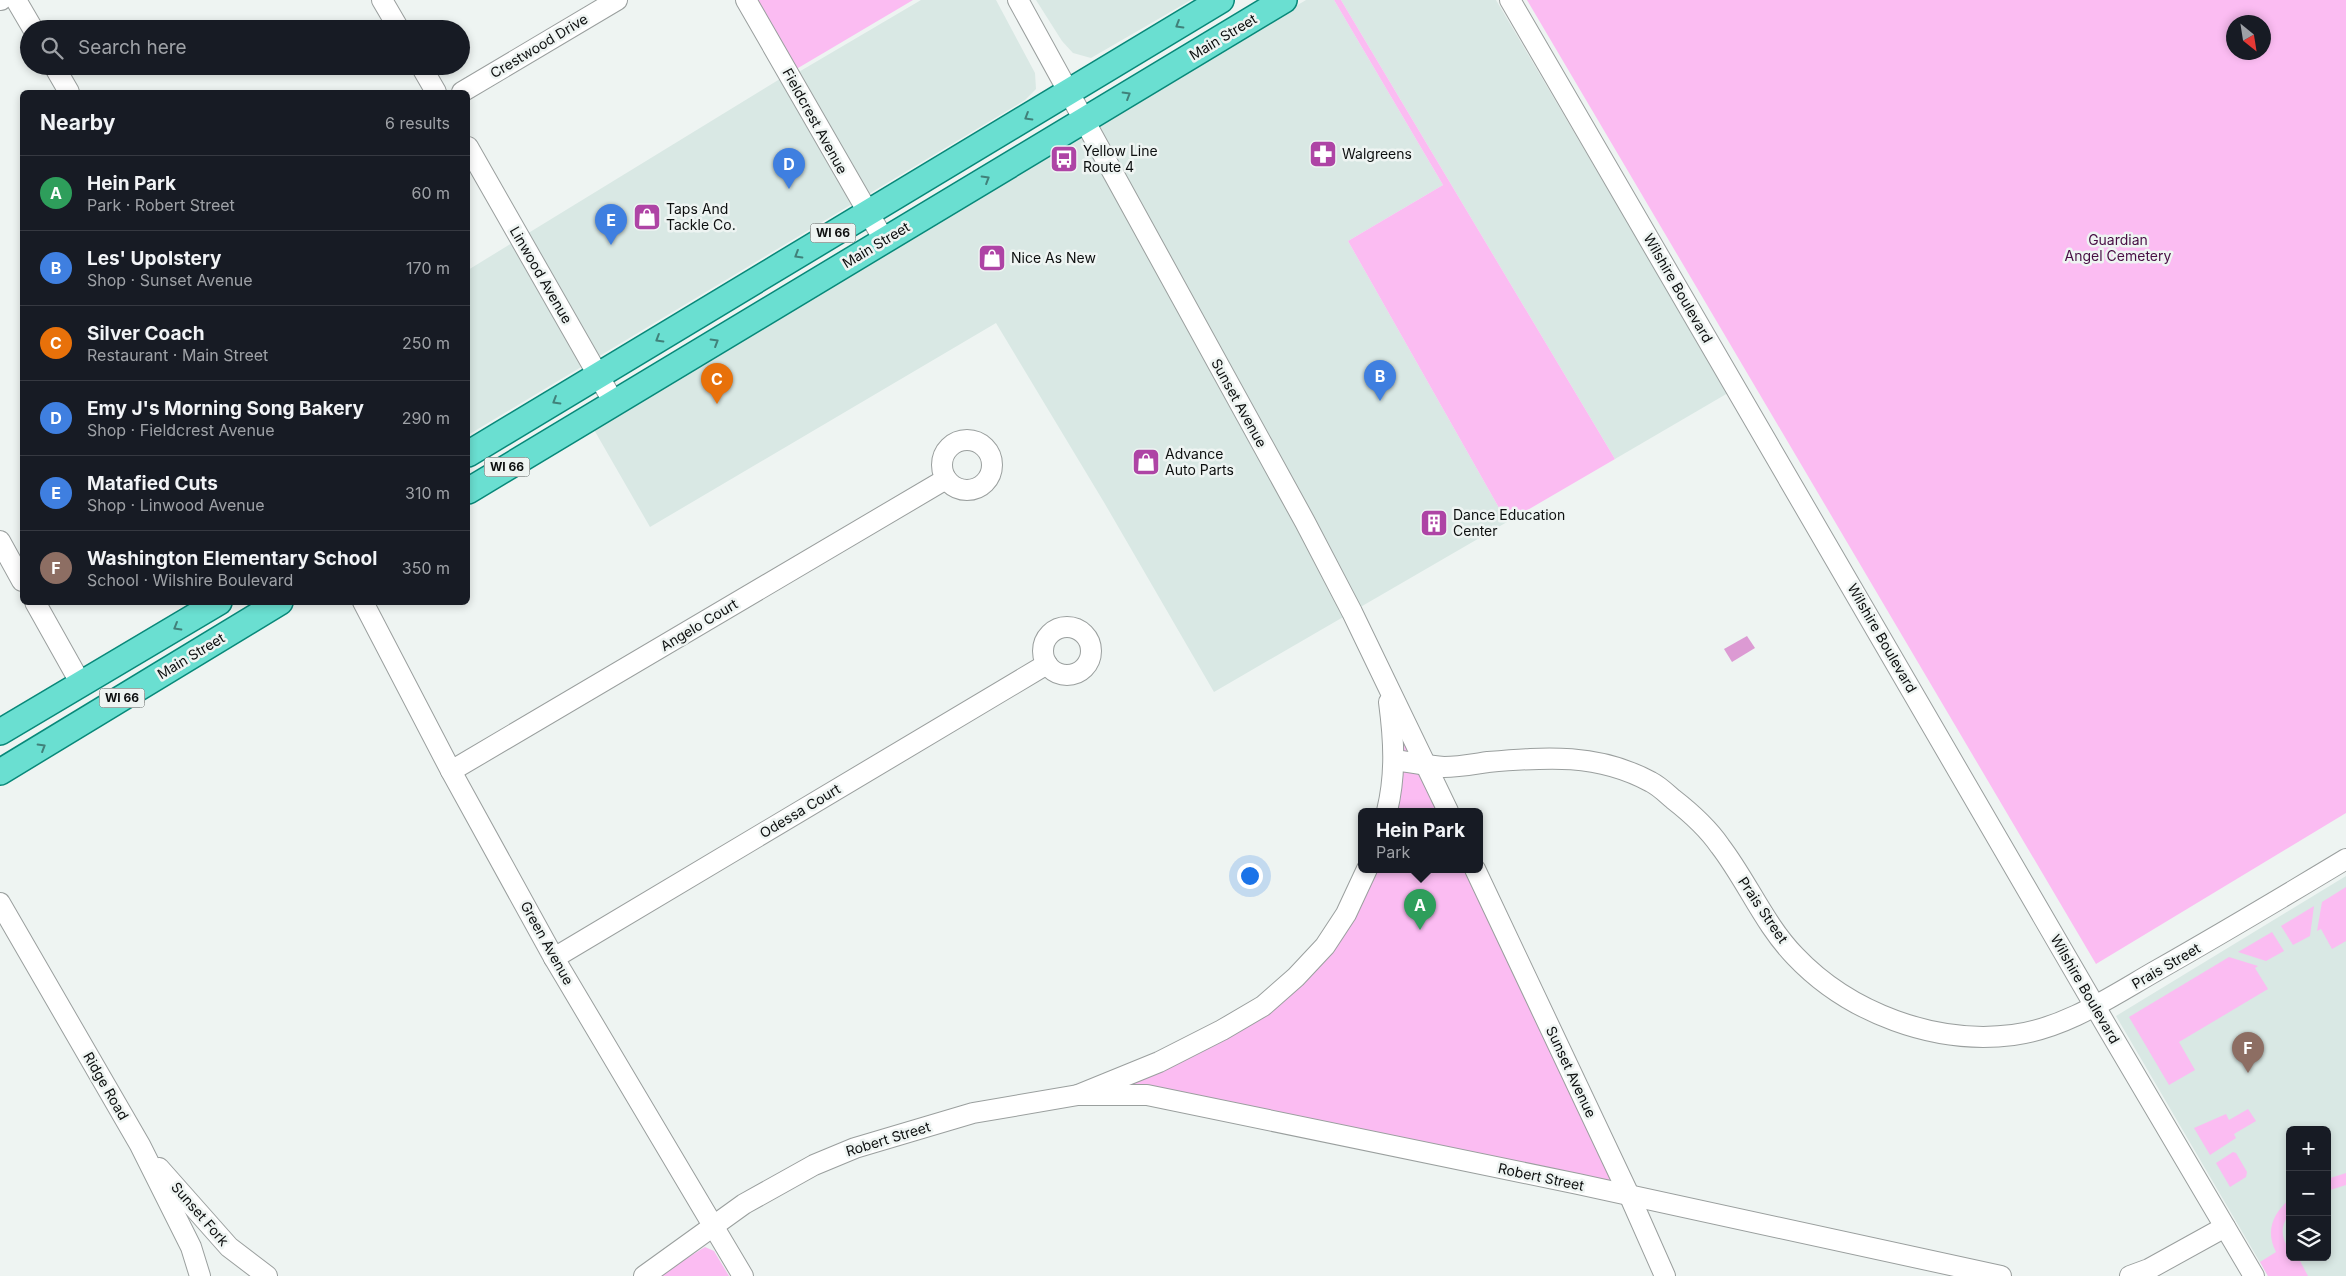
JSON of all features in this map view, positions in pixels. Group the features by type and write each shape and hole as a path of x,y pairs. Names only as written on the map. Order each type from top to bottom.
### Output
{"main road":[{"name":"WI 66","path":"470,453 1221,0"},
{"name":"Main Street","path":"470,489 1086,121 1284,0"},
{"name":"WI 66","path":"0,732 214,605"},
{"name":"Main Street","path":"0,772 275,605"}],"street":[{"path":"16,0 27,20"},
{"path":"382,0 394,20"},
{"name":"Crestwood Drive","path":"465,90 616,0"},
{"name":"Fieldcrest Avenue","path":"746,0 884,240"},
{"name":"Sunset Avenue","path":"1018,0 1306,522 1447,808"},
{"name":"Wilshire Boulevard","path":"1510,0 2254,1276"},
{"path":"59,75 68,90"},
{"path":"426,75 435,90"},
{"name":"Linwood Avenue","path":"470,151 614,403"},
{"name":"Angelo Court","path":"451,771 946,479"},
{"path":"0,541 20,577"},
{"path":"37,605 81,684"},
{"name":"Green Avenue","path":"365,605 451,771 554,958 743,1276"},
{"name":"Odessa Court","path":"554,958 1047,664"},
{"path":"1386,684 1394,760 1393,787 1388,808"},
{"name":"Prais Street","path":"1394,760 1445,767 1537,757 1567,758 1599,762 1653,782 1701,821 1742,878 1771,927 1795,956 1820,979 1840,994 1883,1016 1936,1032 1985,1036 2012,1035 2074,1018 2243,922 2346,859"},
{"name":"Robert Street","path":"1078,1095 1159,1062 1222,1030 1263,1006 1296,977 1326,946 1346,914 1365,873"},
{"name":"Sunset Avenue","path":"1478,873 1630,1197 1665,1276"},
{"name":"Ridge Road","path":"0,903 140,1145 191,1247 200,1276"},
{"name":"Robert Street","path":"714,1226 776,1185 814,1165 855,1148 973,1113 1078,1095 1147,1095 1578,1184 1630,1197 2001,1276"},
{"name":"Sunset Fork","path":"140,1145 229,1247 266,1276"},
{"path":"644,1276 714,1226"},
{"path":"2130,1276 2149,1269 2225,1227"}],"shaded area":[{"path":"921,0 996,0 1035,73 1036,89 1025,100 470,434 470,269 788,74 797,73"},
{"path":"1036,0 1191,0 1091,58 1073,53 1062,41"},
{"path":"1306,0 1334,0 1443,185 1348,241 1507,522 1214,692 1105,504 996,323 650,527 593,428"},
{"path":"1341,0 1496,0 1728,393 1615,459"},
{"path":"1747,636 1755,648 1732,662 1724,649"},
{"path":"2346,876 2346,1276 2268,1276 2116,1016"}],"green space":[{"path":"746,0 913,0 788,74"},
{"path":"1334,0 1341,0 1615,459 1507,522 1348,241 1443,185"},
{"name":"Guardian Angel Cemetery","path":"1527,0 2346,0 2346,813 2096,964"},
{"path":"1387,684 1447,808 1387,808"},
{"path":"1364,873 1477,873 1630,1197 1269,1120 1078,1095 1159,1062 1296,977"},
{"path":"2346,887 2346,941 2332,949 2321,929 2317,931 2322,902"},
{"path":"2314,906 2310,936 2293,945 2281,926"},
{"path":"2272,932 2284,951 2266,961 2238,952"},
{"path":"2229,957 2258,966 2255,968 2268,989 2179,1042 2195,1070 2169,1085 2129,1017"},
{"path":"2248,1109 2256,1121 2234,1134 2236,1138 2210,1155 2194,1128 2226,1114 2229,1120"},
{"path":"2233,1152 2236,1153 2247,1172 2246,1177 2230,1187 2216,1163"},
{"path":"2346,1173 2346,1185 2331,1190 2331,1178"},
{"path":"2286,1202 2286,1220 2283,1231 2286,1243 2286,1261 2300,1261 2308,1276 2268,1276 2260,1262 2276,1252 2271,1237 2272,1223"},
{"path":"705,1247 714,1251 729,1276 658,1276"}],"place":[{"name":"Walgreens","path":"1323,154"},
{"name":"Yellow Line Route 4","path":"1064,159"},
{"name":"Emy J's Morning Song Bakery","path":"789,189"},
{"name":"Taps And Tackle Co.","path":"647,217"},
{"name":"Matafied Cuts","path":"611,245"},
{"name":"Nice As New","path":"992,258"},
{"name":"Les' Upolstery","path":"1380,401"},
{"name":"Silver Coach","path":"717,404"},
{"name":"Advance Auto Parts","path":"1146,462"},
{"name":"Dance Education Center","path":"1434,523"},
{"name":"Hein Park","path":"1420,930"},
{"name":"Washington Elementary School","path":"2248,1073"}]}
